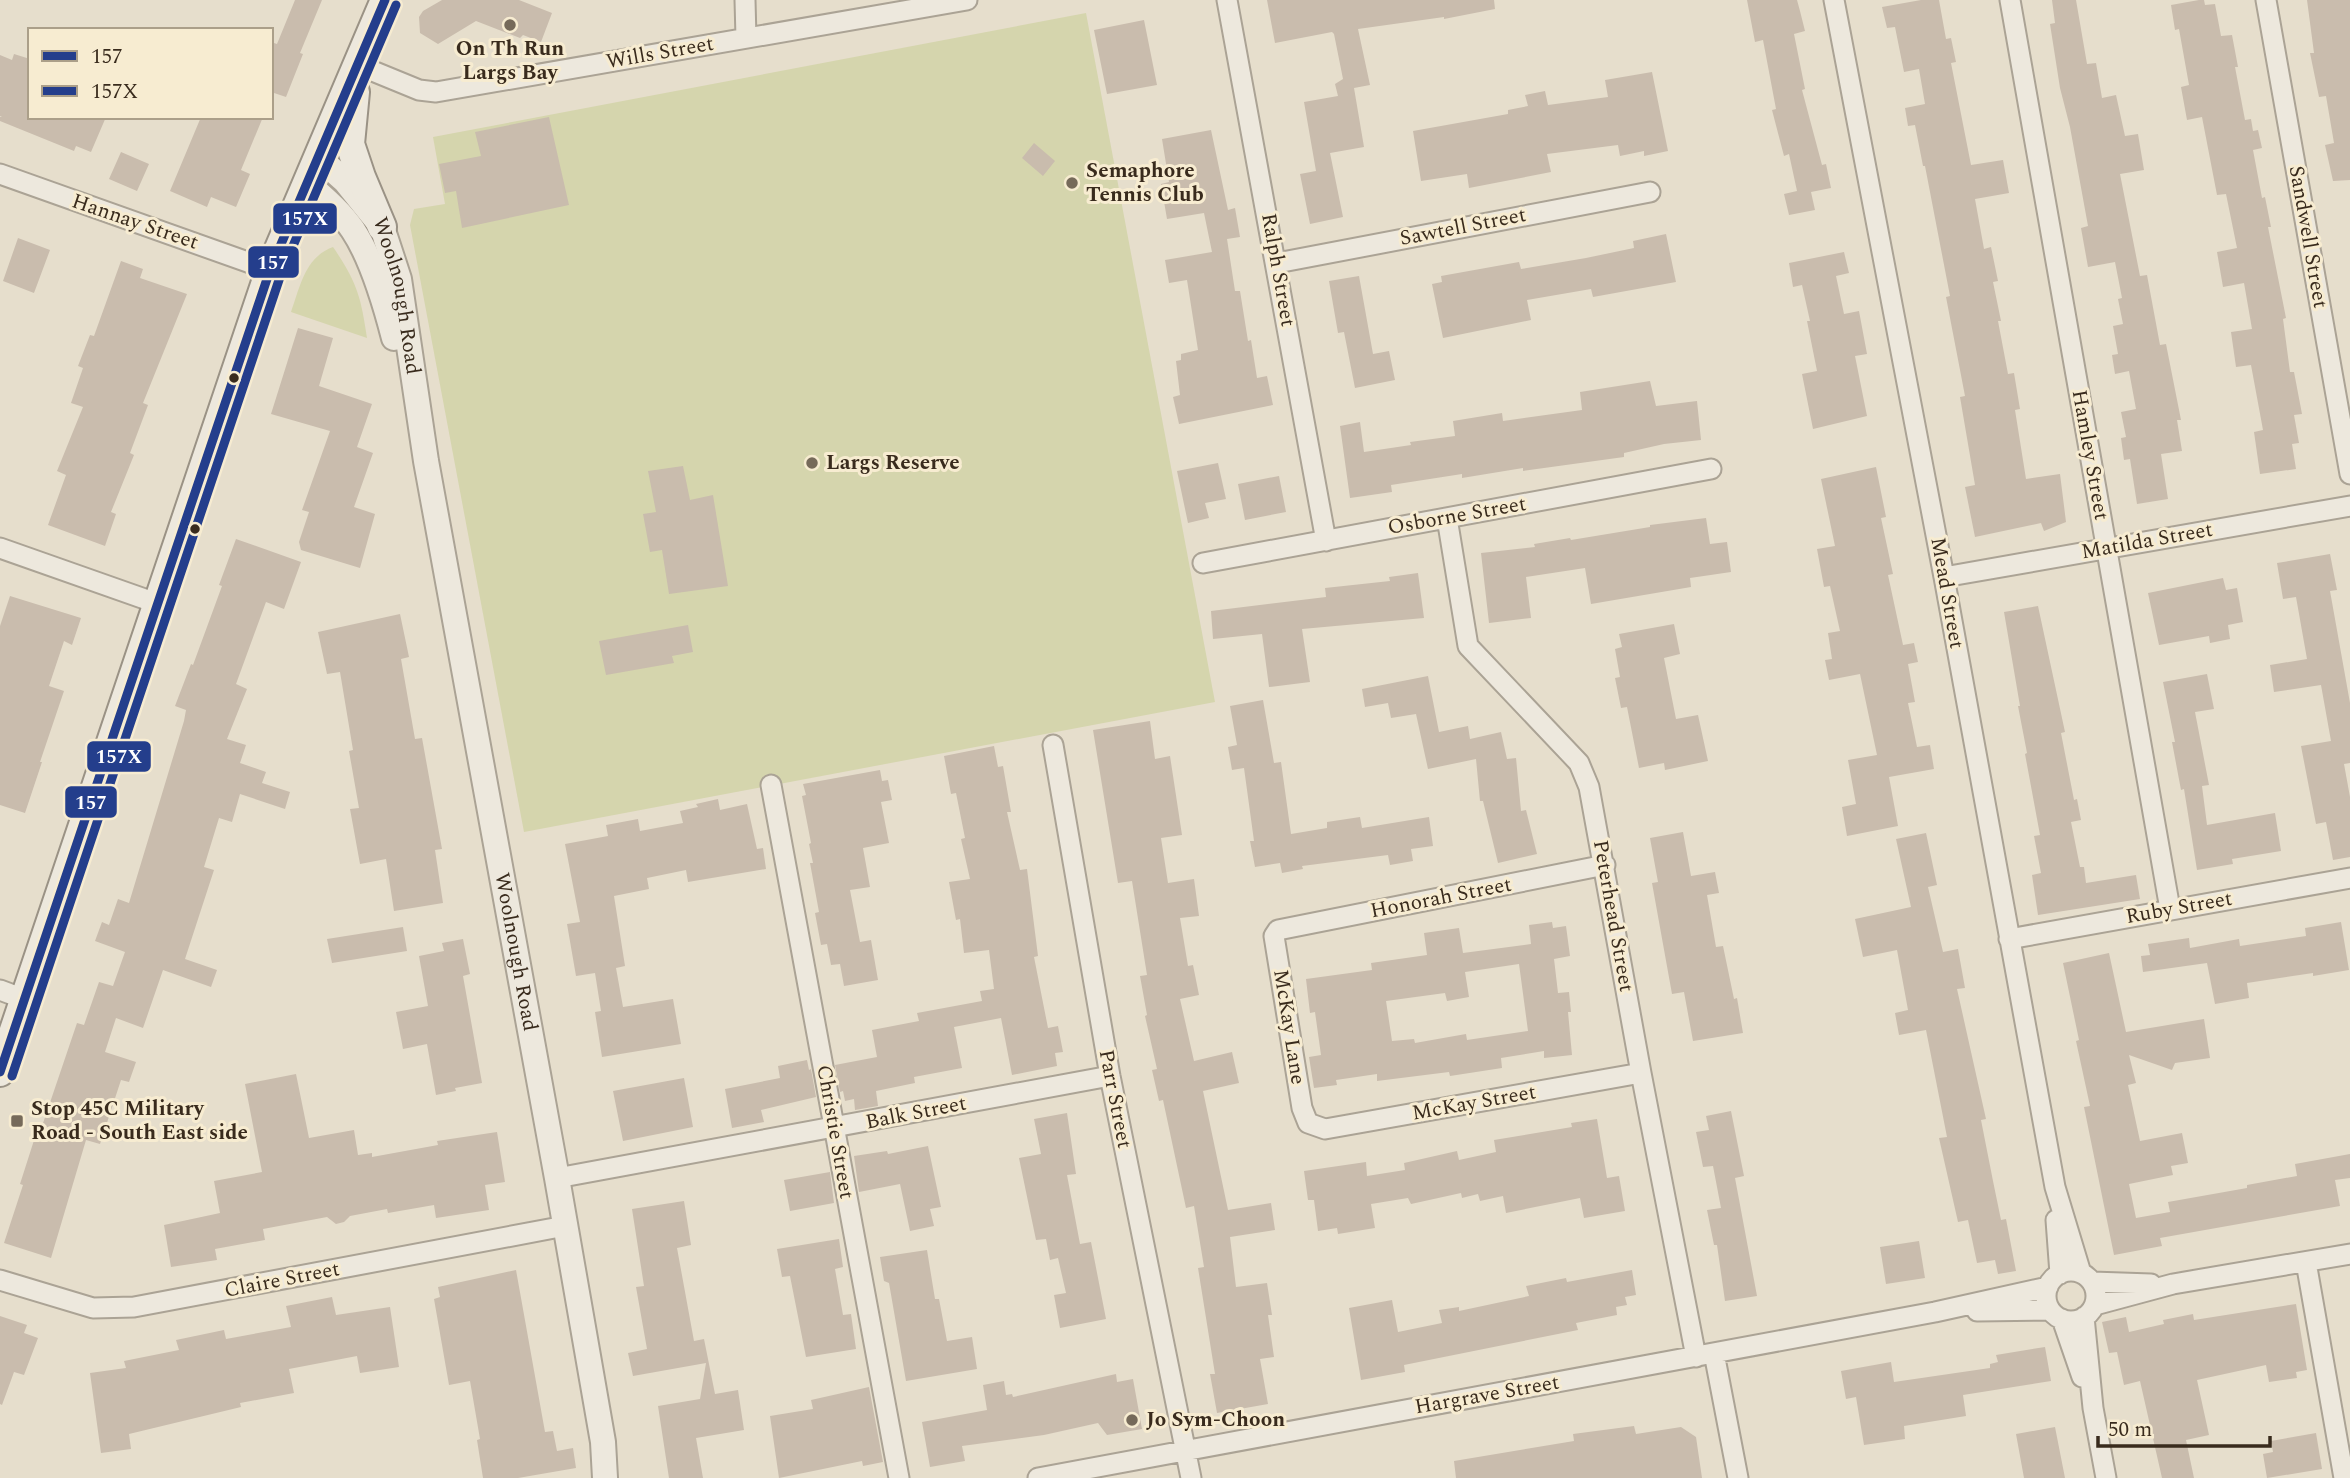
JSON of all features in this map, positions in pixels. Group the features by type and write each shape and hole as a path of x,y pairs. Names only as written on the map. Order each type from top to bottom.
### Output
{"main road":[{"path":"0,1072 12,994 159,604 270,270 385,0"},
{"path":"358,65 351,144 361,177 382,227"}],"street":[{"path":"745,0 746,38"},
{"name":"Wills Street","path":"358,65 419,90 436,92 967,0"},
{"name":"Ralph Street","path":"1227,0 1326,541"},
{"name":"Mead Street","path":"1834,0 1944,577 2054,1187 2086,1277"},
{"name":"Hamley Street","path":"2011,0 2170,909"},
{"name":"Sandwell Street","path":"2266,0 2350,474"},
{"name":"Woolnough Road","path":"318,157 345,181 382,227 399,279 426,461 557,1178 603,1442 605,1478"},
{"name":"Hannay Street","path":"0,174 270,270"},
{"name":"Woolnough Road","path":"307,183 331,204 354,231 371,270 385,306 426,461"},
{"name":"Sawtell Street","path":"1277,263 1650,192"},
{"name":"Osborne Street","path":"1203,563 1711,470"},
{"name":"Matilda Street","path":"1944,577 2350,506"},
{"name":"Peterhead Street","path":"1447,518 1468,646 1579,763 1589,787 1641,1073 1705,1355 1738,1478"},
{"path":"0,548 159,604"},
{"name":"Parr Street","path":"1053,745 1110,1076 1191,1478"},
{"name":"Christie Street","path":"771,785 899,1478"},
{"name":"Honorah Street","path":"1278,930 1605,865"},
{"name":"Ruby Street","path":"2008,939 2350,878"},
{"name":"McKay Lane","path":"1278,930 1274,936 1302,1108 1308,1124"},
{"name":"McKay Street","path":"1308,1124 1325,1129 1641,1073"},
{"name":"Balk Street","path":"557,1178 1110,1076"},
{"name":"Mead Street","path":"2054,1187 2054,1280"},
{"name":"Claire Street","path":"0,1280 93,1308 134,1307 565,1226"},
{"path":"2056,1315 2071,1321 2089,1311 2173,1284 2350,1254"},
{"path":"2306,1262 2344,1478"},
{"path":"2093,1408 2046,1296 2054,1280 2071,1271 2086,1277 2173,1284"},
{"path":"2086,1277 2096,1296 2089,1311 2093,1408 2106,1478"},
{"name":"Hargrave Street","path":"1038,1478 1935,1312 2054,1280"},
{"name":"Hargrave Street","path":"1935,1312 2056,1315"},
{"name":"Woolnough Road","path":"603,1442 615,1478"}],"green space":[{"name":"Largs Reserve","path":"1086,13 1215,702 524,832 410,225 414,209 445,204 433,137"},
{"path":"333,247 357,290 367,338 291,312 310,265"}],"building":[{"path":"295,0 322,0 300,53 303,54 286,97 273,93 273,43 277,44"},
{"name":"On Th Run Largs Bay","path":"442,0 519,0 552,13 541,42 523,35 520,38 476,21 438,44 420,33 419,17 423,11"},
{"path":"1267,0 1494,0 1495,9 1444,19 1358,29 1370,85 1354,88 1364,147 1330,153 1343,217 1310,224 1300,174 1316,171 1304,102 1338,96 1335,84 1343,79 1334,34 1332,32 1275,43"},
{"path":"1747,0 1797,0 1805,31 1794,34 1805,89 1802,90 1822,165 1826,164 1831,188 1811,192 1815,210 1789,215 1784,194 1797,191 1789,154 1784,156 1772,110 1776,109 1763,40 1755,42"},
{"path":"1921,0 1939,0 1946,39 1951,38 1956,62 1951,63 1971,165 2003,160 2009,193 1975,199 1984,249 1991,247 1998,281 1993,282 2001,321 1998,321 2008,374 2014,373 2020,409 2015,410 2026,479 2060,474 2066,522 2044,531 2041,523 1975,537 1965,487 1975,485 1960,397 1965,396 1946,297 1950,296 1925,166 1915,125 1908,126 1905,108 1925,104 1919,69 1904,72 1895,27 1887,28 1882,7"},
{"path":"2052,0 2076,0 2087,64 2096,63 2102,98 2116,95 2125,136 2138,134 2144,170 2120,174 2140,276 2147,275 2160,345 2166,344 2181,420 2177,420 2182,451 2161,454 2168,499 2137,504 2130,459 2124,460 2121,438 2126,437 2121,412 2136,409 2129,371 2115,374 2112,355 2118,354 2113,326 2123,324 2118,299 2122,298 2115,262 2088,267 2081,228 2088,226 2060,88 2050,24 2055,23"},
{"path":"2204,0 2205,5 2215,4 2221,36 2232,35 2245,120 2251,119 2253,131 2258,130 2262,148 2253,150 2262,198 2265,197 2271,227 2268,227 2286,318 2283,319 2290,372 2294,372 2302,414 2294,415 2299,443 2292,444 2296,469 2260,474 2254,432 2263,430 2251,365 2236,367 2231,332 2252,329 2244,283 2223,287 2217,252 2237,248 2226,194 2217,195 2202,117 2187,120 2181,87 2189,85 2179,29 2175,30 2171,5"},
{"path":"2307,0 2350,0 2350,180 2333,181 2325,145 2334,143 2326,96 2319,97 2310,53 2314,53"},
{"path":"1144,20 1157,85 1107,94 1094,30"},
{"path":"14,54 28,58 28,119 105,119 91,152 76,146 74,151 0,121 0,55 12,60"},
{"path":"1652,72 1668,151 1644,156 1644,151 1620,156 1618,145 1547,154 1551,172 1469,188 1467,174 1421,181 1413,131 1508,114 1508,110 1528,106 1525,95 1545,91 1548,105 1608,97 1605,80"},
{"path":"549,117 569,205 462,228 456,191 445,193 439,164 481,156 475,132"},
{"path":"200,119 262,119 241,170 250,174 236,207 211,197 207,207 170,191"},
{"path":"1211,130 1228,210 1235,208 1240,237 1227,239 1235,291 1240,291 1257,378 1267,376 1273,405 1179,424 1173,397 1180,395 1176,361 1181,360 1181,354 1198,350 1187,280 1169,283 1165,260 1212,252 1204,213 1167,219 1161,184 1169,182 1162,139"},
{"path":"1034,143 1055,161 1043,176 1022,158"},
{"path":"121,152 149,164 137,191 109,179"},
{"path":"1666,234 1676,282 1593,297 1591,289 1527,300 1531,320 1443,338 1432,284 1442,282 1441,276 1519,262 1521,269 1586,258 1634,248 1633,241"},
{"path":"18,238 50,250 34,293 3,281"},
{"path":"1844,252 1849,273 1836,276 1844,314 1859,311 1867,354 1855,356 1867,416 1813,429 1802,374 1817,371 1807,321 1810,321 1802,285 1793,287 1789,263"},
{"path":"121,261 143,269 140,278 187,294 143,403 148,405 130,453 134,455 111,512 116,514 105,546 48,525 66,475 57,471 83,407 71,403 83,368 78,366 90,335 94,336"},
{"path":"1359,276 1373,354 1389,351 1395,380 1355,388 1344,332 1338,333 1329,281"},
{"path":"298,328 333,338 319,386 372,404 357,447 373,453 354,507 375,514 360,568 301,550 299,542 309,512 302,510 330,431 271,414"},
{"path":"1650,381 1656,406 1697,401 1701,440 1664,444 1624,453 1624,457 1462,478 1462,474 1391,485 1392,492 1350,498 1340,426 1360,422 1364,452 1455,436 1453,421 1502,413 1503,421 1582,410 1580,392"},
{"path":"1218,463 1226,499 1205,503 1209,518 1188,523 1177,471"},
{"path":"683,466 690,500 713,495 728,586 669,594 662,550 650,552 643,514 656,512 648,471"},
{"path":"1876,467 1886,517 1881,518 1893,574 1888,575 1903,645 1914,643 1918,662 1908,664 1915,702 1908,703 1917,747 1930,745 1934,769 1889,777 1898,826 1847,836 1842,807 1856,804 1848,760 1877,755 1860,674 1829,680 1825,660 1832,659 1828,633 1840,631 1830,586 1824,587 1817,549 1835,546 1821,479"},
{"path":"1279,476 1286,512 1245,520 1238,484"},
{"path":"1706,518 1710,544 1727,542 1731,572 1690,578 1691,587 1591,604 1585,568 1526,577 1531,618 1489,623 1481,553 1535,547 1534,544"},
{"path":"236,539 301,562 284,609 266,602 236,684 247,689 227,739 246,745 240,763 266,772 262,783 290,792 285,809 240,794 232,822 219,818 204,867 214,870 185,959 217,970 211,987 163,970 143,1028 116,1018 105,1052 136,1062 129,1082 121,1080 100,1144 86,1140 51,1258 4,1243 36,1134 39,1135 77,1023 84,1025 99,982 113,986 125,952 95,941 102,922 109,925 118,899 129,903 184,721 186,710 175,706 222,586 219,585"},
{"path":"2330,554 2337,590 2330,591 2350,703 2350,763 2344,764 2350,797 2350,857 2333,860 2326,822 2316,824 2301,746 2331,741 2321,685 2274,692 2270,665 2307,659 2296,597 2283,599 2277,563"},
{"path":"1418,573 1424,618 1302,629 1310,682 1269,687 1262,634 1213,639 1211,611 1326,597 1325,588 1390,581 1389,577"},
{"path":"2223,578 2226,590 2237,588 2243,622 2228,625 2230,639 2210,643 2209,636 2159,645 2148,593"},
{"path":"10,596 81,618 72,645 64,641 49,686 64,691 25,813 0,805 0,626"},
{"path":"2038,606 2065,732 2061,733 2074,800 2077,799 2081,820 2071,822 2080,867 2084,867 2086,883 2136,875 2140,899 2038,915 2032,875 2041,873 2034,836 2040,835 2004,612"},
{"path":"400,614 409,657 401,659 415,739 422,738 442,849 435,850 443,903 394,911 386,859 360,864 350,809 359,808 349,751 353,750 340,672 327,674 318,632"},
{"path":"1674,624 1680,654 1664,658 1676,719 1698,715 1708,761 1665,770 1664,763 1639,768 1627,707 1621,708 1615,678 1620,677 1615,649 1622,647 1619,634"},
{"path":"688,625 693,652 672,656 674,663 606,675 599,641"},
{"path":"2207,674 2214,709 2195,712 2209,785 2202,786 2207,825 2275,813 2281,851 2232,859 2233,864 2197,870 2163,682"},
{"path":"1428,676 1439,732 1468,726 1470,739 1501,732 1507,759 1516,758 1521,811 1526,810 1537,854 1498,863 1483,801 1480,801 1476,759 1428,769 1416,714 1391,718 1388,703 1365,707 1362,689"},
{"path":"1263,700 1274,763 1281,762 1291,834 1327,828 1327,822 1360,817 1362,828 1429,817 1433,846 1411,849 1413,861 1390,865 1388,855 1302,866 1303,869 1282,873 1280,863 1255,867 1244,768 1232,770 1228,747 1237,745 1230,706"},
{"path":"1150,721 1155,759 1170,756 1182,835 1161,838 1168,883 1194,879 1199,916 1180,918 1188,966 1193,965 1199,995 1180,999 1194,1061 1232,1052 1239,1083 1203,1091 1228,1210 1271,1203 1275,1230 1230,1237 1236,1287 1267,1283 1274,1357 1260,1359 1268,1404 1217,1413 1210,1374 1215,1374 1198,1268 1204,1267 1194,1206 1186,1208 1163,1100 1159,1101 1152,1070 1157,1069 1145,1016 1147,1015 1140,976 1147,975 1132,881 1118,883 1093,730"},
{"path":"994,746 998,767 1003,766 1011,812 1007,812 1020,870 1027,869 1038,956 1034,957 1048,1028 1058,1026 1063,1052 1055,1053 1057,1066 1012,1075 1001,1018 954,1027 962,1068 914,1077 915,1083 876,1091 878,1106 855,1110 854,1099 845,1101 843,1091 840,1092 835,1065 877,1057 872,1030 919,1021 917,1013 982,1001 980,991 994,989 989,950 964,953 960,919 956,920 949,882 970,879 961,839 965,838 956,793 951,794 944,756"},
{"path":"880,770 882,781 888,780 892,800 881,802 889,843 863,848 870,887 850,890 860,942 871,940 878,980 844,986 840,964 831,965 827,944 821,945 815,913 819,912 810,863 813,863 802,796 806,795 803,784"},
{"path":"718,799 720,810 747,804 757,849 763,848 766,869 688,882 686,870 647,878 649,889 614,896 625,966 616,968 623,1007 673,999 681,1044 602,1057 595,1012 601,1011 595,973 576,976 567,924 580,922 565,844 608,836 606,825 638,819 640,831 683,823 680,811"},
{"path":"1683,832 1691,876 1715,872 1719,893 1707,895 1716,947 1723,946 1743,1033 1693,1041 1684,992 1672,994 1652,883 1658,882 1650,838"},
{"path":"1926,833 1937,885 1928,887 1943,952 1958,949 1965,988 1957,989 1986,1119 1981,1120 2001,1220 2006,1219 2016,1271 1998,1274 1995,1260 1977,1263 1968,1220 1958,1222 1939,1138 1947,1137 1926,1030 1899,1035 1895,1013 1908,1010 1897,950 1863,957 1855,919 1911,907 1896,839"},
{"path":"1552,922 1553,928 1566,926 1570,956 1554,959 1558,993 1569,992 1572,1055 1544,1058 1544,1051 1501,1058 1502,1068 1450,1076 1449,1072 1377,1081 1377,1074 1336,1080 1337,1085 1314,1088 1309,1057 1321,1055 1315,1012 1310,1013 1306,979 1372,970 1371,963 1427,955 1424,933 1459,928 1463,953 1531,944 1529,925","holes":["1519,964 1528,1031 1467,1040 1466,1034 1415,1043 1414,1039 1392,1041 1386,1001 1445,993 1447,1001 1469,997 1465,972"]},
{"path":"2341,922 2349,970 2247,983 2249,998 2215,1004 2207,963 2143,972 2141,956 2150,955 2148,944 2189,938 2190,948 2239,939 2240,946 2306,936 2305,928"},
{"path":"403,927 407,951 332,963 327,939"},
{"path":"463,939 470,974 463,976 482,1083 436,1095 427,1044 403,1049 396,1012 428,1006 419,956 444,951 442,943"},
{"path":"2109,953 2126,1032 2204,1019 2210,1058 2175,1063 2172,1070 2129,1055 2136,1083 2128,1085 2140,1141 2182,1133 2188,1163 2171,1166 2173,1175 2129,1184 2136,1218 2170,1212 2168,1202 2297,1176 2295,1164 2350,1154 2350,1178 2335,1180 2340,1206 2160,1238 2162,1246 2114,1255 2084,1107 2090,1106 2063,963"},
{"path":"807,1060 816,1097 761,1110 764,1122 732,1128 725,1089 780,1078 778,1066"},
{"path":"296,1074 309,1138 354,1130 358,1155 372,1153 372,1157 438,1145 437,1141 497,1132 505,1182 485,1185 489,1210 436,1218 434,1205 388,1213 387,1209 350,1216 344,1222 336,1224 327,1217 263,1229 265,1240 215,1249 217,1260 171,1267 164,1225 220,1213 214,1181 262,1172 245,1084"},
{"path":"684,1078 693,1127 623,1141 613,1091"},
{"path":"1731,1111 1744,1176 1735,1178 1757,1296 1725,1301 1717,1245 1714,1245 1707,1210 1721,1208 1713,1166 1703,1167 1696,1132 1709,1130 1706,1116"},
{"path":"1067,1113 1076,1174 1067,1175 1080,1244 1091,1242 1106,1319 1060,1328 1054,1295 1066,1293 1058,1258 1050,1260 1046,1239 1036,1240 1019,1158 1041,1154 1034,1119"},
{"path":"1597,1119 1607,1178 1619,1176 1625,1211 1584,1218 1580,1198 1506,1213 1503,1196 1480,1201 1478,1194 1462,1198 1461,1193 1411,1204 1408,1198 1371,1204 1375,1228 1338,1234 1337,1228 1318,1231 1314,1200 1308,1200 1304,1171 1366,1162 1367,1176 1405,1170 1404,1163 1457,1151 1459,1160 1496,1152 1494,1140 1572,1127 1571,1123"},
{"path":"928,1146 941,1207 930,1209 934,1226 910,1231 900,1184 859,1192 854,1156 887,1151 888,1154"},
{"path":"830,1172 834,1203 790,1211 784,1180"},
{"path":"684,1201 691,1245 677,1248 694,1341 704,1339 715,1394 738,1390 744,1430 696,1438 703,1478 669,1478 658,1406 700,1399 706,1363 633,1376 628,1353 647,1349 636,1287 644,1286 632,1209"},
{"path":"839,1239 843,1267 835,1269 843,1315 851,1314 856,1349 806,1357 790,1276 782,1277 777,1249"},
{"path":"1919,1241 1925,1278 1886,1284 1880,1247"},
{"path":"927,1250 935,1299 939,1299 947,1341 972,1337 977,1369 906,1381 889,1283 884,1281 880,1257"},
{"path":"516,1270 545,1432 553,1431 557,1451 573,1448 576,1468 518,1478 483,1478 477,1440 480,1439 470,1381 449,1385 434,1299 440,1297 438,1287"},
{"path":"1632,1270 1636,1295 1625,1297 1627,1305 1616,1307 1617,1315 1576,1323 1578,1330 1404,1365 1405,1372 1361,1380 1349,1308 1392,1300 1398,1332 1442,1323 1439,1310 1459,1307 1459,1311 1529,1296 1526,1286 1566,1278 1567,1282"},
{"path":"332,1297 336,1315 390,1307 399,1367 360,1373 357,1356 289,1369 294,1393 240,1403 241,1407 129,1434 131,1449 101,1453 90,1373 126,1368 124,1361 179,1350 176,1340 224,1330 226,1339 291,1327 286,1306"},
{"path":"2296,1304 2307,1370 2296,1372 2297,1378 2269,1382 2266,1365 2197,1380 2209,1435 2186,1440 2194,1478 2162,1478 2140,1381 2124,1385 2117,1352 2109,1353 2102,1322 2126,1317 2129,1332 2164,1324 2163,1320 2193,1314 2194,1320"},
{"path":"0,1316 27,1325 24,1333 38,1338 24,1375 14,1372 2,1405 0,1404"},
{"path":"2045,1347 2051,1381 1963,1395 1966,1416 1904,1426 1905,1439 1864,1445 1856,1397 1846,1399 1841,1371 1891,1362 1894,1382 1990,1368 1990,1364 1998,1362 1996,1355"},
{"path":"1116,1374 1117,1382 1133,1379 1142,1429 1107,1435 1098,1423 1044,1435 962,1446 965,1461 930,1467 922,1422 987,1410 983,1385 1004,1381 1006,1395 1012,1394 1013,1397"},
{"path":"869,1387 883,1462 863,1466 862,1461 779,1478 770,1416 813,1409 811,1400"},
{"path":"1634,1426 1636,1434 1681,1427 1696,1437 1702,1478 1456,1478 1454,1461 1574,1441 1573,1434"},
{"path":"2055,1427 2065,1478 2024,1478 2016,1434"},
{"path":"2316,1433 2322,1469 2267,1478 2263,1454 2273,1452 2271,1441"}],"transit line":[{"name":"157","path":"0,1072 270,270 385,0"},
{"name":"157X","path":"12,1076 281,274 396,5"}],"place":[{"name":"On Th Run Largs Bay","path":"510,25"},
{"name":"Semaphore Tennis Club","path":"1072,183"},
{"name":"Largs Reserve","path":"812,463"},
{"name":"Stop 45C Military Road - South East side","path":"17,1121"},
{"name":"Jo Sym-Choon","path":"1132,1420"}]}
